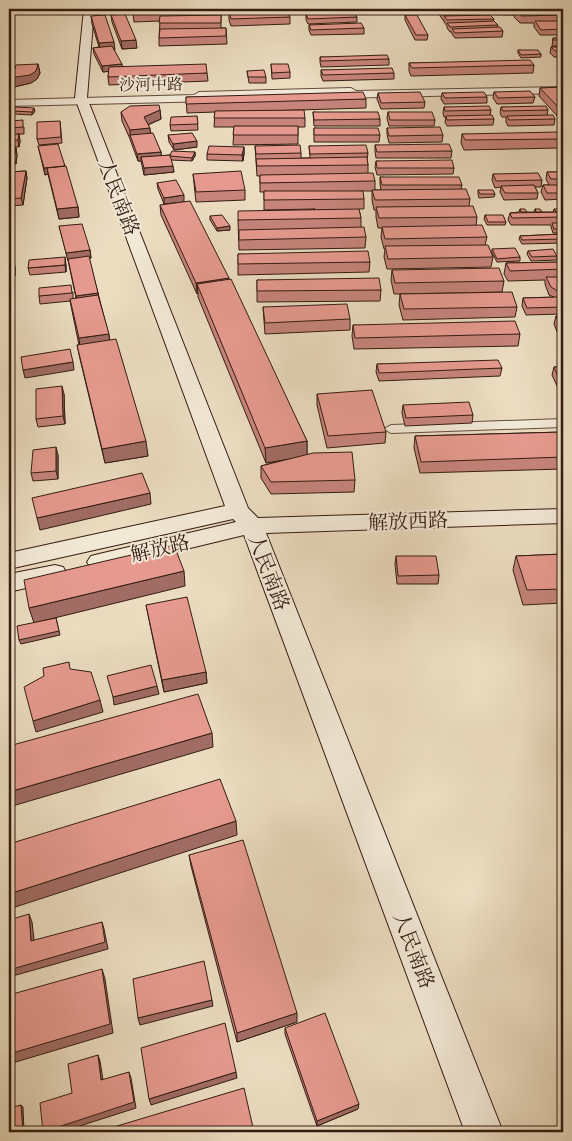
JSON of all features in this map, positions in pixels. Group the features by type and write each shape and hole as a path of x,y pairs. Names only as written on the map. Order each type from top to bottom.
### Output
{"main road":[{"name":"人民南路","path":"89,9 82,100 484,1132"},
{"name":"解放西路","path":"245,518 563,516"},
{"name":"解放路","path":"9,561 245,518"},
{"name":"解放路","path":"9,584 245,518"}],"street":[{"name":"沙河中路","path":"9,103 563,88"},
{"name":"沙河中路","path":"9,99 82,100"},
{"path":"391,429 563,423"}],"green space":[{"path":"320,9 563,9 563,17"}],"building":[{"path":"216,9 216,12 133,14 134,10"},
{"path":"563,9 563,15 521,16 516,10"},
{"path":"287,10 290,17 231,19 229,12"},
{"path":"486,10 489,13 443,15 440,11"},
{"path":"355,13 357,17 308,19 306,14"},
{"path":"125,14 136,40 121,41 111,15"},
{"path":"105,15 114,42 99,43 91,16"},
{"path":"221,15 221,23 159,23 160,16"},
{"path":"405,15 417,15 428,35 416,35"},
{"path":"490,15 494,19 447,20 444,16"},
{"path":"494,21 498,25 450,27 447,23"},
{"path":"535,21 563,21 563,29 541,30"},
{"path":"361,23 364,28 311,30 309,25"},
{"path":"500,27 503,31 455,33 452,29"},
{"path":"226,28 226,36 159,38 160,29"},
{"path":"553,38 563,38 563,40 553,40"},
{"path":"112,46 122,64 102,66 93,48"},
{"path":"551,47 563,47 563,51 555,51"},
{"path":"518,50 538,50 541,54 521,55"},
{"path":"387,55 389,59 321,61 320,57"},
{"path":"530,60 534,65 412,68 409,63"},
{"path":"38,64 36,71 30,75 9,78 9,72 14,72 16,65"},
{"path":"206,64 207,73 108,77 109,67"},
{"path":"271,64 288,64 290,72 272,73"},
{"path":"392,68 394,73 323,75 321,70"},
{"path":"264,70 266,77 248,77 247,71"},
{"path":"563,87 563,109 560,109 540,88"},
{"path":"530,91 535,97 498,98 494,92"},
{"path":"363,92 366,99 186,104 186,97"},
{"path":"420,92 425,102 381,103 378,93"},
{"path":"484,92 487,97 445,98 442,93"},
{"path":"159,105 160,110 144,117 150,128 130,130 121,112 130,106"},
{"path":"489,106 491,110 445,111 444,107"},
{"path":"546,106 548,110 503,111 501,107"},
{"path":"16,107 34,108 32,112 13,111"},
{"path":"304,110 305,118 214,118 215,111"},
{"path":"313,112 378,112 380,119 314,120"},
{"path":"388,112 432,112 435,120 390,120"},
{"path":"492,115 494,119 447,120 446,116"},
{"path":"553,115 555,119 509,120 507,116"},
{"path":"197,116 198,124 170,125 171,117"},
{"path":"23,120 23,127 9,128 9,121"},
{"path":"60,121 61,137 37,139 37,122"},
{"path":"234,126 298,126 298,135 233,135"},
{"path":"440,127 443,135 389,136 387,128"},
{"path":"314,128 378,128 380,135 314,135"},
{"path":"558,132 562,139 465,140 462,134"},
{"path":"153,133 161,152 137,154 130,135"},
{"path":"192,133 197,141 173,144 168,135"},
{"path":"19,134 18,140 9,141 9,135"},
{"path":"58,144 65,166 44,168 38,146"},
{"path":"449,144 452,151 377,152 375,145"},
{"path":"300,145 301,153 256,154 255,146"},
{"path":"366,145 368,153 310,154 309,146"},
{"path":"209,146 244,147 242,155 207,154"},
{"path":"9,148 16,148 14,157 9,157"},
{"path":"172,151 195,152 192,158 170,156"},
{"path":"170,155 173,166 144,168 141,157"},
{"path":"367,157 368,165 257,166 256,159"},
{"path":"452,160 454,168 377,168 376,161"},
{"path":"66,166 78,207 57,209 47,168"},
{"path":"26,171 21,198 9,199 9,172"},
{"path":"241,171 245,190 196,192 193,174"},
{"path":"547,172 563,172 563,179 551,179"},
{"path":"373,173 375,181 260,183 260,175"},
{"path":"538,173 542,180 496,181 493,174"},
{"path":"380,177 459,177 462,185 382,185"},
{"path":"176,180 184,195 164,198 157,183"},
{"path":"534,185 538,193 505,193 501,186"},
{"path":"543,185 563,185 563,193 547,193"},
{"path":"466,189 470,199 375,200 372,190"},
{"path":"478,190 493,190 495,194 480,194"},
{"path":"264,191 363,191 364,199 264,200"},
{"path":"190,201 229,278 196,283 160,205"},
{"path":"473,206 477,217 379,218 376,207"},
{"path":"359,209 361,218 238,220 238,211"},
{"path":"520,209 525,209 527,212 521,212"},
{"path":"535,209 540,209 542,212 536,212"},
{"path":"563,212 563,217 512,218 510,213"},
{"path":"222,215 230,226 217,228 210,216"},
{"path":"485,215 503,215 506,222 488,222"},
{"path":"552,223 563,223 563,232 561,229 554,229"},
{"path":"82,224 90,250 66,253 59,226"},
{"path":"482,225 487,237 385,239 382,227"},
{"path":"364,227 366,237 239,240 239,230"},
{"path":"562,234 563,239 522,240 520,236"},
{"path":"488,245 493,257 388,259 385,246"},
{"path":"515,248 520,257 497,259 492,249"},
{"path":"553,249 557,256 532,257 528,251"},
{"path":"368,251 370,262 238,264 238,254"},
{"path":"89,256 98,293 76,296 68,259"},
{"path":"65,257 65,265 28,268 29,260"},
{"path":"14,260 13,269 9,269 9,261"},
{"path":"563,262 563,269 510,271 506,263"},
{"path":"499,268 504,281 395,283 392,270"},
{"path":"546,277 563,277 563,293 551,287"},
{"path":"379,278 381,290 257,291 257,280"},
{"path":"231,279 307,441 265,448 197,284"},
{"path":"71,285 72,293 39,296 39,288"},
{"path":"512,292 517,307 404,309 400,294"},
{"path":"98,295 109,334 79,338 70,299"},
{"path":"559,297 563,307 527,308 523,298"},
{"path":"347,304 350,319 265,323 263,307"},
{"path":"556,316 563,316 563,326 560,326"},
{"path":"515,321 520,334 355,338 353,325"},
{"path":"116,339 146,441 102,449 77,345"},
{"path":"70,349 73,362 23,370 21,357"},
{"path":"498,360 502,368 379,373 377,364"},
{"path":"554,367 563,367 563,380 560,381"},
{"path":"62,386 63,416 36,419 36,389"},
{"path":"372,390 386,432 328,436 317,394"},
{"path":"469,402 473,415 406,418 403,405"},
{"path":"563,432 563,457 421,462 415,436"},
{"path":"56,447 56,471 31,473 33,450"},
{"path":"352,452 355,480 271,482 261,466 313,453"},
{"path":"142,473 150,493 37,518 32,498"},
{"path":"174,545 184,571 29,608 24,580"},
{"path":"563,554 563,589 527,590 516,556"},
{"path":"396,556 436,556 439,575 398,576"},
{"path":"187,597 206,672 162,680 146,605"},
{"path":"56,618 59,631 19,640 17,626"},
{"path":"69,662 70,669 91,672 100,700 33,721 24,687 44,676 43,668"},
{"path":"151,665 157,686 113,697 107,676"},
{"path":"198,694 212,733 9,792 9,746"},
{"path":"220,779 236,821 9,894 9,844"},
{"path":"243,840 297,1013 237,1033 189,855"},
{"path":"29,914 31,941 102,922 105,942 9,970 9,920"},
{"path":"204,961 212,1000 138,1018 133,979"},
{"path":"102,969 110,1024 9,1054 9,995"},
{"path":"325,1013 359,1104 317,1121 285,1028"},
{"path":"225,1023 236,1072 149,1099 141,1048"},
{"path":"98,1055 101,1080 129,1072 134,1102 43,1132 40,1103 72,1093 68,1064"},
{"path":"244,1088 254,1132 97,1132"},
{"path":"21,1105 23,1132 9,1132 9,1108"}]}
